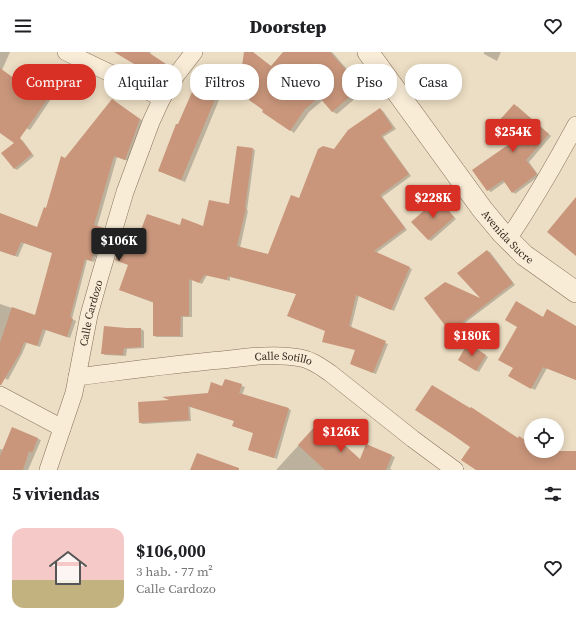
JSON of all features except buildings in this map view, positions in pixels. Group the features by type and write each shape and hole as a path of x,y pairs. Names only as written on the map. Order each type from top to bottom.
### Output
{"street":[{"path":"66,52 104,70"},
{"name":"Calle Cardozo","path":"182,68 194,52"},
{"name":"Avenida Sucre","path":"368,52 482,209 524,255 576,292"},
{"name":"Calle Cardozo","path":"48,470 74,393 89,315 125,192 151,122 161,100"},
{"path":"508,239 523,217 576,125"},
{"name":"Calle Sotillo","path":"77,377 257,356 288,356 302,358 318,365 419,444 455,470"},
{"path":"0,395 62,428"}]}
